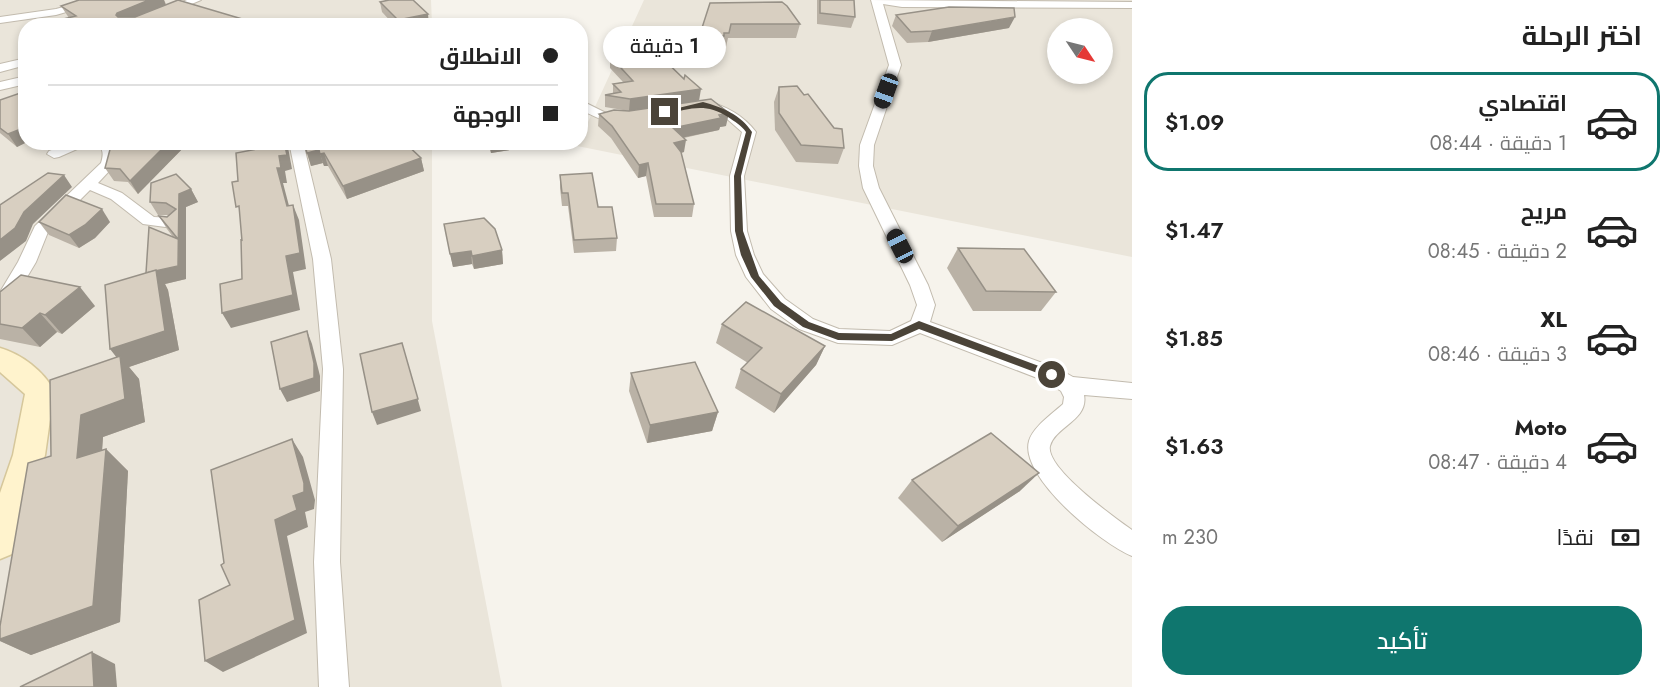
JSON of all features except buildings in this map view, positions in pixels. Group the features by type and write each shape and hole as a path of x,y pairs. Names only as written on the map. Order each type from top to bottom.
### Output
{"street":[{"path":"150,18 196,0"},
{"path":"0,20 56,12 97,1"},
{"path":"688,108 703,104 720,109 734,117 749,132 737,176 739,231 745,255 755,277 778,304 806,324 838,336 892,338 919,325 926,305 870,188 866,166 867,145 895,65 876,1 902,4 1132,4"},
{"path":"0,57 18,54"},
{"path":"0,68 18,63"},
{"path":"0,86 18,82"},
{"path":"588,108 606,118 642,115"},
{"path":"54,154 65,150"},
{"path":"0,304 8,295 22,270 41,230 90,185 108,165 110,150"},
{"path":"298,150 322,258 333,369 327,562 334,687"},
{"path":"90,185 118,197 143,220 156,224 173,223"},
{"path":"919,325 1052,375 1069,385 1132,391"},
{"path":"0,358 22,373 40,391 29,455 0,542"},
{"path":"1069,385 1075,397 1072,408 1040,440 1039,454 1047,469 1090,514 1132,544"}],"shaded area":[{"path":"0,0 431,0 432,18 18,18 18,150 432,150 432,321 502,687 0,687"},
{"path":"644,0 1132,0 1132,257 588,148 588,122"}],"route":[{"path":"665,112 703,104 720,109 734,117 749,132 737,176 739,231 745,255 755,277 778,304 806,324 838,336 892,338 919,325 1052,375"}]}
